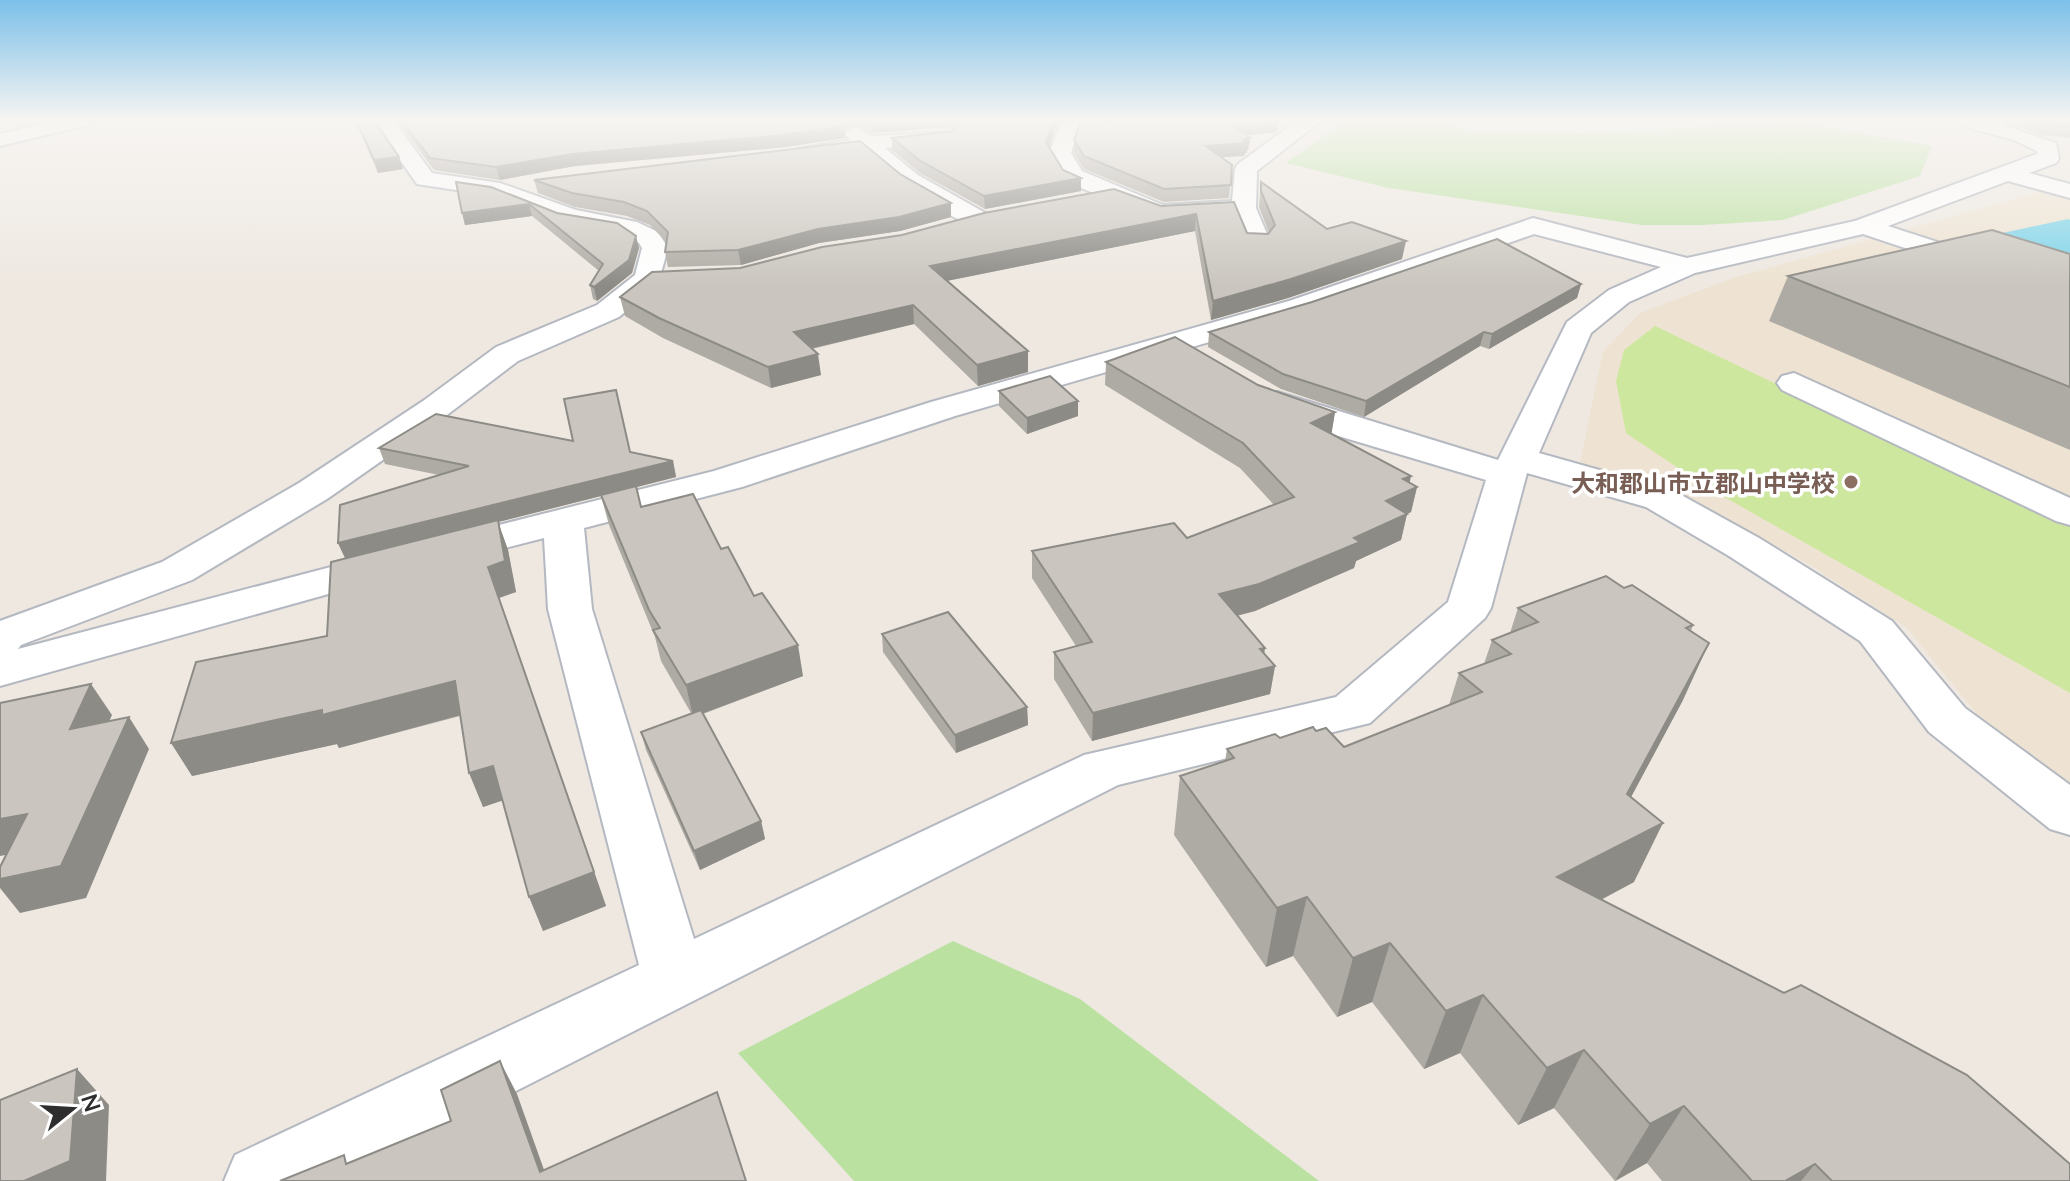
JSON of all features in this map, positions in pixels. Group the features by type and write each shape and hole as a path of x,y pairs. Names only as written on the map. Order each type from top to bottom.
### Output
{"street":[{"path":"0,641 5,635 177,571 313,491 435,408 507,354 608,311 663,279 655,248 649,238 628,227 570,217 500,190 425,179 422,175"},
{"path":"904,175 980,220"},
{"path":"1072,175 1160,213 1244,208"},
{"path":"1246,175 1244,208 1257,243"},
{"path":"261,1181 1103,769 1352,711 1469,608 1512,466 1578,329 1619,296 1687,266 1800,243 1864,226 2006,175"},
{"path":"2013,175 2070,191"},
{"path":"500,190 547,181"},
{"path":"1078,202 1119,194"},
{"path":"941,231 1008,215"},
{"path":"0,670 342,577 728,479 943,409 1299,307 1533,226 1687,266"},
{"path":"1864,226 2070,294"},
{"path":"1171,342 1208,363"},
{"path":"1794,383 2070,513"},
{"path":"1244,384 1268,399 1348,427 1660,499 1744,547 1876,631 1947,720 2070,814"},
{"path":"563,523 570,609 674,979"}],"shaded area":[{"name":"大和郡山市立郡山中学校","path":"2055,188 2070,193 2070,791 1980,718 1907,628 1810,565 1687,497 1579,467 1603,352 1640,313 1736,277"}],"green space":[{"path":"1336,175 1920,175 1783,220 1703,225 1642,225 1389,188"},
{"path":"1655,326 2070,524 2070,693 1705,486 1626,433 1616,381 1624,350"},
{"path":"953,941 1080,999 1319,1181 854,1181 738,1053"}],"water":[{"path":"2068,219 2070,265 1984,237"}],"building":[{"path":"575,175 902,175 951,203 899,217 818,229 738,250 665,252 668,232 647,211 624,202 572,193 534,180"},
{"path":"946,175 1075,175 1081,178 984,196"},
{"path":"1130,175 1231,175 1231,185 1164,189"},
{"path":"456,182 491,187 557,213 617,223 636,236 629,260 594,287 590,285 603,264 529,204 462,213"},
{"path":"1261,182 1327,229 1352,222 1406,241 1213,301 1196,214 930,266 1028,351 977,365 913,305 794,332 818,354 768,367 620,297 652,272 740,268 822,247 902,235 984,213 1114,189 1161,206 1234,202 1247,233 1268,234 1275,225 1261,191"},
{"path":"1992,230 2070,254 2070,387 1788,276"},
{"path":"1497,239 1581,284 1492,334 1484,332 1366,401 1283,374 1209,332 1312,302"},
{"path":"1175,337 1258,385 1335,412 1311,423 1411,476 1403,479 1417,487 1386,501 1407,514 1354,538 1360,542 1259,584 1219,594 1265,648 1260,649 1275,666 1093,713 1054,652 1092,642 1032,551 1174,523 1187,538 1294,497 1243,443 1106,362"},
{"path":"1050,376 1078,401 1027,418 999,391"},
{"path":"616,390 630,452 673,461 338,543 340,505 469,466 379,448 436,414 573,441 564,399"},
{"path":"636,486 641,507 693,494 721,549 728,547 754,596 762,593 798,645 686,685 653,630 660,628 649,610 601,495"},
{"path":"498,520 505,561 488,567 594,872 529,897 493,766 469,773 455,681 322,715 322,710 171,743 196,662 327,636 331,562"},
{"path":"1606,576 1624,588 1632,585 1693,625 1686,628 1709,643 1627,794 1663,823 1557,877 1784,993 1801,985 1967,1075 2070,1164 2070,1181 1832,1181 1815,1164 1785,1181 1752,1181 1684,1106 1650,1124 1584,1050 1547,1068 1483,995 1446,1011 1390,943 1353,958 1307,897 1277,908 1180,776 1234,758 1227,749 1275,734 1280,738 1313,727 1316,731 1326,728 1344,747 1482,692 1459,673 1511,654 1492,640 1538,622 1518,608"},
{"path":"948,612 1027,707 955,735 882,634"},
{"path":"91,684 70,729 129,717 61,866 0,879 0,867 27,814 0,819 0,703"},
{"path":"701,710 761,821 694,851 641,732"},
{"path":"500,1061 540,1172 717,1092 746,1181 280,1181 344,1155 346,1164 451,1121 441,1090"},
{"path":"77,1069 70,1161 24,1181 0,1181 0,1100"}],"place":[{"name":"大和郡山市立郡山中学校","path":"1851,482"}]}
